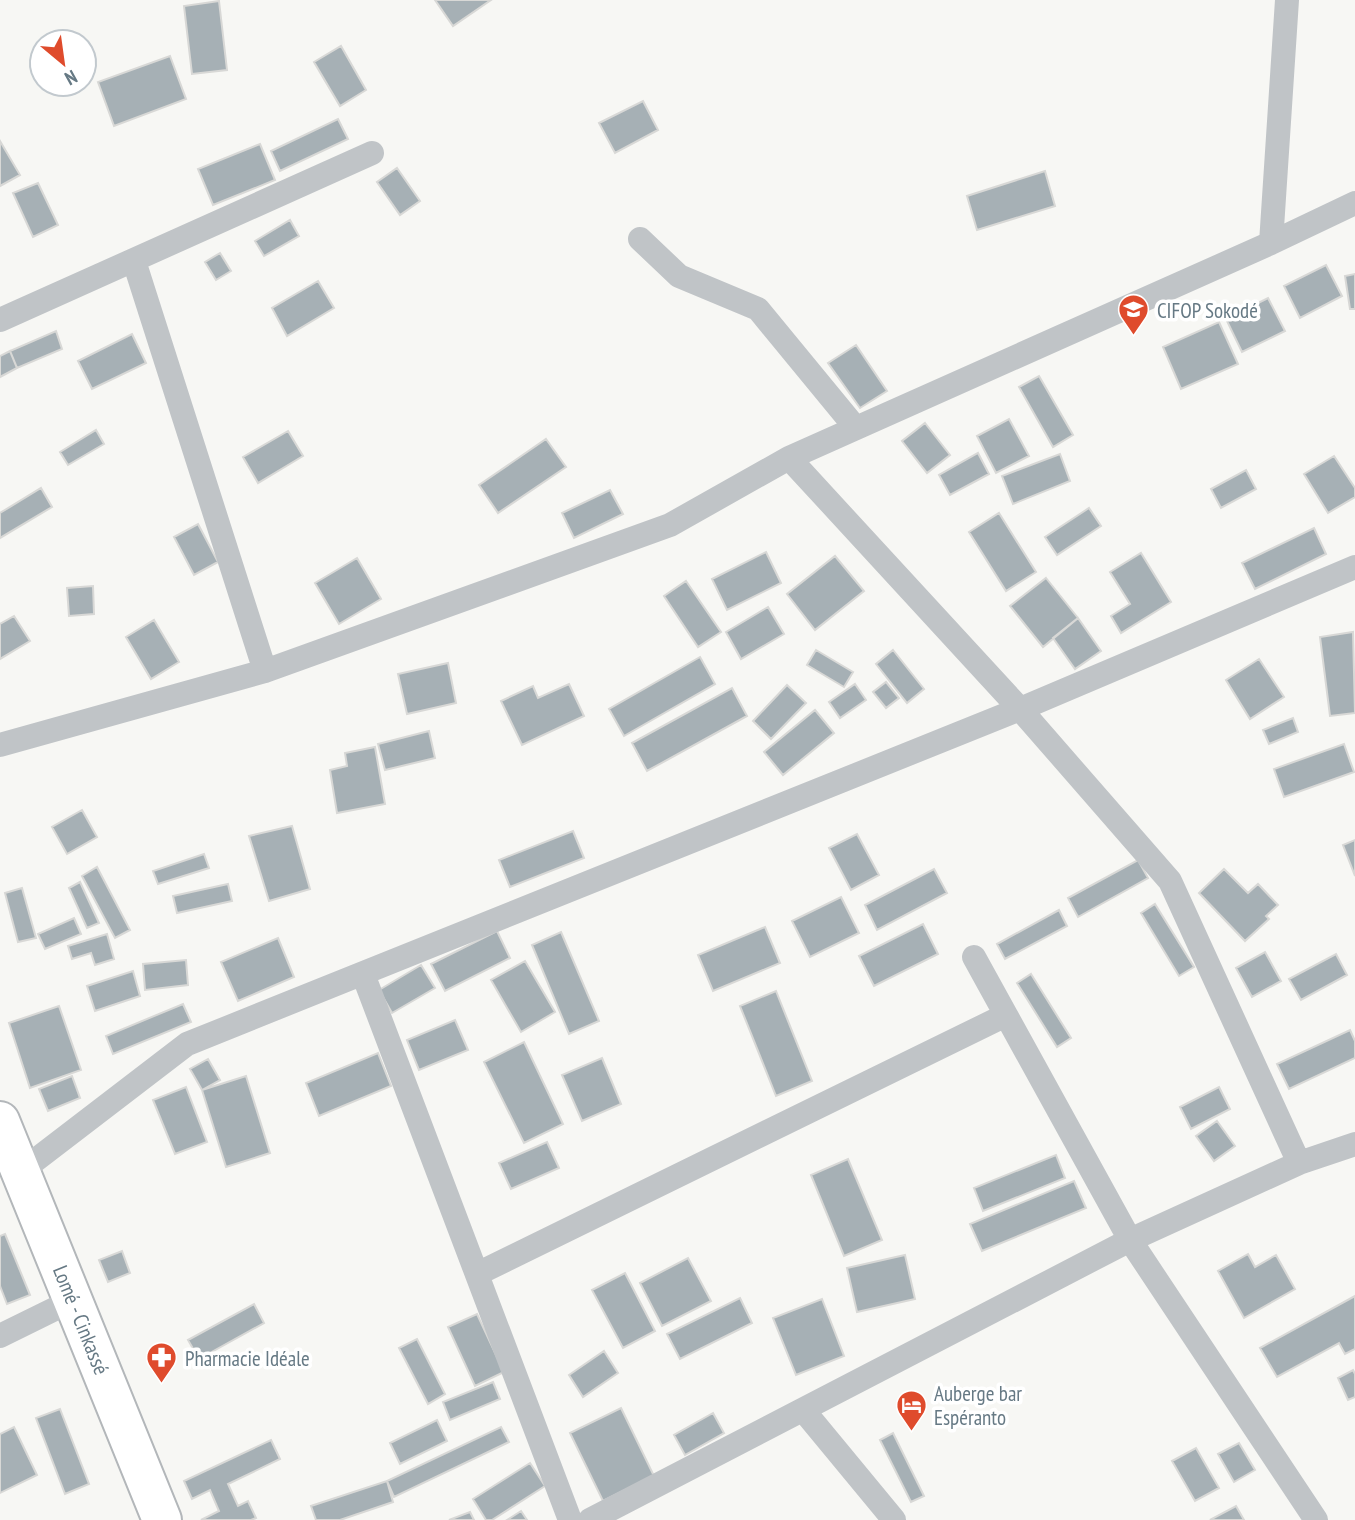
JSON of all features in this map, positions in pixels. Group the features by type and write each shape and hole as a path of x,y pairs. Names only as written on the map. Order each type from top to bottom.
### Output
{"highway":[{"name":"Lomé - Cinkassé","path":"0,1121 162,1520"}],"street":[{"path":"1271,243 1287,0"},
{"path":"0,320 372,153"},
{"path":"0,745 265,671 670,525 789,458 1355,203"},
{"path":"639,239 679,276 758,309 855,427"},
{"path":"134,261 265,671"},
{"path":"789,458 1020,709 1170,881 1299,1163"},
{"path":"20,1172 187,1044 1020,709 1355,568"},
{"path":"974,957 1130,1240 1316,1520"},
{"path":"363,974 570,1520"},
{"path":"478,1274 1006,1014"},
{"path":"590,1520 1130,1240 1299,1163 1355,1145"},
{"path":"0,1336 73,1300"},
{"path":"804,1411 894,1520"}],"building":[{"path":"435,0 491,0 453,26"},
{"path":"219,1 227,70 192,74 184,6"},
{"path":"341,46 366,90 340,106 314,62"},
{"path":"170,56 186,99 114,126 98,82"},
{"path":"643,101 658,130 615,153 599,123"},
{"path":"338,119 348,139 280,171 271,151"},
{"path":"0,141 20,175 0,186"},
{"path":"260,144 275,180 213,205 198,169"},
{"path":"397,168 420,201 400,215 377,182"},
{"path":"1045,171 1055,206 977,230 967,196"},
{"path":"38,183 58,225 33,237 13,193"},
{"path":"290,220 299,236 264,256 255,241"},
{"path":"220,253 231,271 216,280 205,262"},
{"path":"1326,265 1342,296 1300,318 1284,286"},
{"path":"1355,274 1355,309 1350,309 1345,276"},
{"path":"318,281 334,308 287,336 272,308"},
{"path":"1268,298 1285,331 1242,352 1226,319"},
{"path":"1219,322 1238,364 1181,389 1163,347"},
{"path":"56,331 62,349 17,368 10,351"},
{"path":"132,334 146,363 92,389 78,361"},
{"path":"856,345 887,391 860,408 828,363"},
{"path":"10,351 17,368 0,377 0,356"},
{"path":"1039,376 1073,435 1053,447 1019,387"},
{"path":"1009,419 1029,456 996,473 977,436"},
{"path":"925,423 950,455 927,473 902,441"},
{"path":"96,430 104,444 68,465 60,452"},
{"path":"288,431 303,456 258,483 243,457"},
{"path":"546,439 566,467 498,513 479,485"},
{"path":"978,453 989,474 950,495 939,475"},
{"path":"1060,454 1070,481 1013,504 1002,476"},
{"path":"1334,456 1355,488 1355,497 1328,513 1304,474"},
{"path":"1246,470 1256,489 1221,508 1211,489"},
{"path":"41,488 52,507 0,538 0,513"},
{"path":"610,490 623,514 574,538 562,513"},
{"path":"1089,508 1101,526 1057,555 1045,537"},
{"path":"999,513 1036,572 1006,591 969,532"},
{"path":"198,524 218,562 194,575 174,537"},
{"path":"1314,528 1326,554 1255,589 1242,563"},
{"path":"766,552 781,583 727,610 712,579"},
{"path":"1141,553 1171,602 1121,633 1111,616 1130,604 1110,572"},
{"path":"835,556 864,591 815,630 787,594"},
{"path":"357,558 381,599 339,624 315,583"},
{"path":"1046,578 1078,618 1043,647 1010,606"},
{"path":"686,581 721,632 698,647 664,596"},
{"path":"93,586 94,614 69,616 67,588"},
{"path":"768,607 784,634 741,659 726,632"},
{"path":"14,616 30,641 0,659 0,624"},
{"path":"1078,618 1101,651 1075,669 1053,638"},
{"path":"154,620 179,662 151,679 126,637"},
{"path":"1353,632 1355,713 1330,716 1320,637"},
{"path":"816,650 853,672 844,687 807,665"},
{"path":"893,650 924,689 907,703 876,664"},
{"path":"700,657 715,684 624,736 609,709"},
{"path":"1259,659 1284,697 1250,719 1226,680"},
{"path":"448,663 456,703 407,714 398,674"},
{"path":"886,682 899,698 886,708 873,692"},
{"path":"569,684 584,716 522,745 501,701 533,686 538,698"},
{"path":"855,684 866,700 840,718 829,702"},
{"path":"787,685 806,703 771,739 753,721"},
{"path":"732,688 747,716 647,771 632,743"},
{"path":"815,710 834,733 783,775 764,752"},
{"path":"1293,718 1298,732 1269,744 1263,730"},
{"path":"429,731 435,758 385,770 378,744"},
{"path":"1344,744 1354,772 1284,797 1274,769"},
{"path":"375,747 385,804 337,813 330,770 347,766 345,753"},
{"path":"82,810 97,837 67,854 52,827"},
{"path":"292,826 310,889 269,901 249,836"},
{"path":"573,831 584,858 510,887 499,860"},
{"path":"857,834 879,875 851,890 829,848"},
{"path":"1355,840 1355,876 1343,845"},
{"path":"204,854 209,868 158,884 153,871"},
{"path":"1138,860 1148,878 1078,917 1068,898"},
{"path":"97,867 130,930 115,938 82,876"},
{"path":"934,869 947,893 877,930 865,905"},
{"path":"1224,869 1248,893 1258,884 1278,905 1266,916 1269,919 1245,941 1199,893"},
{"path":"80,882 99,923 87,928 69,888"},
{"path":"228,884 232,901 177,913 173,896"},
{"path":"22,888 36,938 18,942 5,893"},
{"path":"841,897 859,933 810,957 792,921"},
{"path":"1155,904 1194,967 1179,976 1141,913"},
{"path":"1059,910 1067,926 1005,959 997,944"},
{"path":"74,918 81,934 45,949 38,934"},
{"path":"923,924 938,954 874,986 859,956"},
{"path":"765,927 780,963 713,991 698,955"},
{"path":"497,931 510,958 445,991 431,964"},
{"path":"561,932 599,1021 569,1034 532,945"},
{"path":"107,934 114,959 95,965 91,953 72,959 68,946"},
{"path":"278,938 294,977 238,1001 221,962"},
{"path":"1265,952 1281,981 1252,997 1236,968"},
{"path":"1336,954 1347,975 1301,1000 1289,979"},
{"path":"186,960 188,985 145,990 143,964"},
{"path":"525,961 555,1012 521,1032 491,980"},
{"path":"421,965 435,988 392,1013 379,990"},
{"path":"133,971 140,996 95,1011 87,986"},
{"path":"1031,974 1071,1038 1057,1047 1017,983"},
{"path":"776,991 812,1081 776,1096 740,1006"},
{"path":"183,1004 191,1022 113,1054 106,1036"},
{"path":"59,1006 81,1070 30,1088 9,1023"},
{"path":"455,1020 468,1050 419,1070 407,1040"},
{"path":"1350,1030 1355,1041 1355,1058 1289,1089 1277,1064"},
{"path":"524,1042 563,1124 524,1143 484,1062"},
{"path":"378,1053 391,1086 319,1116 306,1083"},
{"path":"602,1058 621,1104 582,1121 562,1075"},
{"path":"208,1059 220,1080 202,1090 190,1069"},
{"path":"72,1076 80,1098 48,1111 39,1089"},
{"path":"246,1076 270,1153 226,1167 202,1090"},
{"path":"186,1087 207,1142 175,1154 153,1100"},
{"path":"1219,1087 1230,1109 1191,1129 1180,1107"},
{"path":"1217,1121 1235,1146 1214,1161 1196,1136"},
{"path":"547,1142 559,1168 511,1189 499,1163"},
{"path":"1056,1155 1065,1178 983,1211 974,1188"},
{"path":"848,1159 882,1240 844,1256 811,1175"},
{"path":"1074,1181 1086,1208 982,1251 970,1224"},
{"path":"5,1234 30,1295 7,1304 0,1286 0,1236"},
{"path":"122,1251 130,1273 108,1282 99,1260"},
{"path":"1248,1254 1255,1267 1276,1255 1295,1289 1244,1318 1218,1271"},
{"path":"905,1255 915,1299 857,1312 847,1268"},
{"path":"688,1258 711,1301 662,1326 640,1283"},
{"path":"625,1273 655,1331 623,1348 592,1290"},
{"path":"1355,1296 1355,1349 1345,1354 1339,1343 1277,1377 1260,1348"},
{"path":"740,1298 752,1323 680,1359 667,1334"},
{"path":"822,1299 844,1356 796,1375 773,1318"},
{"path":"254,1304 264,1323 199,1359 188,1340"},
{"path":"477,1314 504,1372 475,1386 448,1327"},
{"path":"417,1339 445,1394 428,1404 399,1348"},
{"path":"604,1351 618,1373 583,1397 569,1375"},
{"path":"1353,1370 1355,1397 1348,1400 1338,1378"},
{"path":"493,1382 500,1399 450,1420 443,1402"},
{"path":"621,1408 654,1476 603,1501 570,1433"},
{"path":"60,1409 89,1484 65,1494 36,1418"},
{"path":"713,1413 724,1433 685,1455 674,1435"},
{"path":"437,1420 447,1441 400,1464 390,1443"},
{"path":"14,1427 37,1475 0,1493 0,1434"},
{"path":"501,1427 509,1442 394,1497 387,1481"},
{"path":"893,1433 924,1496 911,1502 880,1440"},
{"path":"271,1440 280,1459 228,1484 238,1506 248,1501 256,1518 201,1520 219,1511 210,1490 192,1499 184,1481"},
{"path":"1239,1443 1255,1470 1234,1482 1218,1454"},
{"path":"1196,1448 1219,1488 1195,1501 1172,1461"},
{"path":"530,1463 545,1486 492,1520 486,1520 473,1499"},
{"path":"387,1481 393,1502 340,1520 316,1520 311,1506"},
{"path":"1236,1506 1244,1520 1210,1520"},
{"path":"521,1511 527,1520 507,1520"},
{"path":"470,1512 474,1520 449,1520"}],"place":[{"name":"CIFOP Sokodé","path":"1134,337"},
{"name":"Pharmacie Idéale","path":"162,1385"},
{"name":"Auberge bar Espéranto","path":"911,1432"}]}
